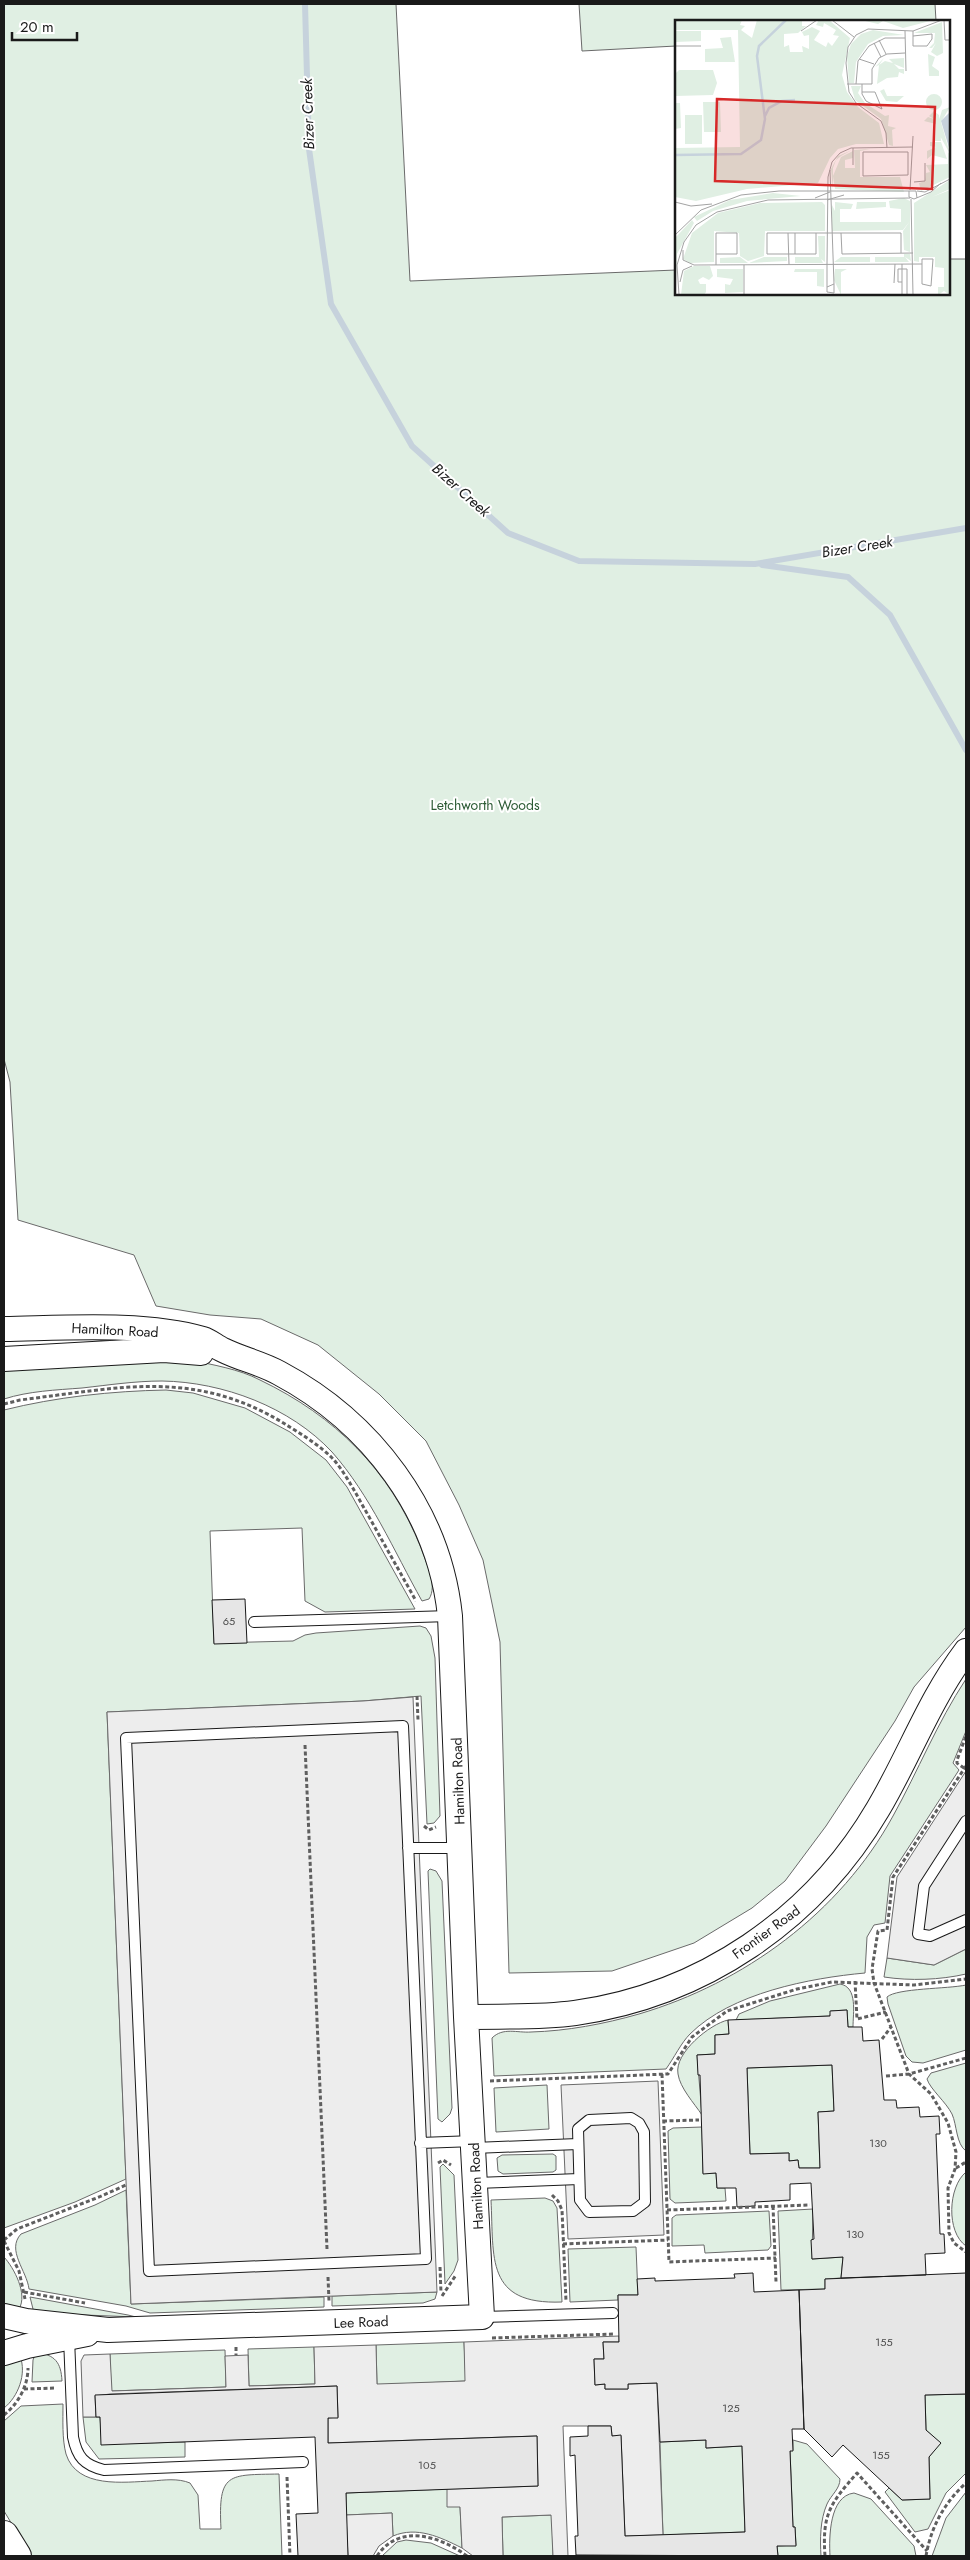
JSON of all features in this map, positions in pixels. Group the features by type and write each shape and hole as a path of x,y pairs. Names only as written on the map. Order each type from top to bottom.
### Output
{"main road":[{"path":"4,2535 17,2556"}],"street":[{"name":"Hamilton Road","path":"4,1329 97,1328 147,1331 205,1339 223,1350 278,1372 323,1400 344,1416 386,1461 402,1481 432,1540 447,1591 450,1616 469,2083 474,2144 482,2317"},
{"name":"Hamilton Road","path":"4,1359 164,1350 202,1353 223,1350"},
{"name":"Frontier Road","path":"466,2017 555,2015 607,2007 644,1998 709,1971 774,1929 806,1901 847,1856 878,1809 933,1700 966,1651"},
{"name":"Lee Road","path":"4,2316 26,2321 108,2330 482,2317"},
{"name":"Lee Road","path":"4,2353 27,2346 108,2330"}],"lane":[{"path":"254,1622 450,1616"},
{"path":"403,1726 408,1848 426,2259 149,2271 126,1738 403,1726"},
{"path":"966,1821 924,1886 918,1934 930,1936 966,1920"},
{"path":"408,1848 460,1848"},
{"path":"631,2118 639,2123 644,2132 645,2202 633,2212 588,2212 580,2200 579,2179 578,2129 589,2120 631,2118"},
{"path":"420,2143 578,2144"},
{"path":"476,2184 579,2179"},
{"name":"Lee Road","path":"482,2317 613,2313"},
{"path":"69,2338 76,2451 82,2461 91,2467 104,2470 302,2462"}],"path":[{"path":"4,1404 29,1399 155,1385 197,1389 229,1397 270,1415 299,1433 332,1459 348,1479 424,1616"},
{"path":"966,1736 957,1760 957,1763 965,1767 893,1877 887,1930 878,1931 872,1969 874,1982 909,2074 931,2094 948,2123 956,2152 955,2169 948,2188 949,2233 954,2243 966,2252"},
{"path":"305,1745 330,2323"},
{"path":"469,2083 668,2074 692,2037 727,2011 797,1989 832,1982 855,1981 914,1985 966,1979"},
{"path":"855,1981 857,2019 886,2012"},
{"path":"882,2039 891,2027"},
{"path":"886,2076 909,2074 966,2058"},
{"path":"662,2074 669,2262 776,2258"},
{"path":"663,2121 699,2120"},
{"path":"955,2169 966,2162"},
{"path":"26,2306 19,2271 4,2241 17,2228 126,2185"},
{"path":"545,2192 554,2197 561,2206 567,2338"},
{"path":"667,2210 810,2205"},
{"path":"773,2206 776,2282"},
{"path":"563,2244 668,2240"},
{"path":"442,2319 442,2293 454,2279 459,2268"},
{"path":"236,2347 236,2355"},
{"path":"4,2415 16,2402 24,2389 28,2365"},
{"path":"24,2389 72,2388"},
{"path":"287,2463 290,2556"},
{"path":"825,2556 826,2523 832,2502 857,2473 927,2551"},
{"path":"926,2556 940,2513 966,2483"},
{"path":"377,2556 392,2540 414,2535 445,2544 467,2556"}],"green space":[{"name":"Letchworth Woods","path":"4,4 396,4 410,281 675,270 675,295 950,295 950,259 966,259 966,1627 914,1687 895,1721 826,1826 785,1881 752,1908 694,1943 612,1971 509,1973 500,1642 483,1560 459,1505 426,1441 379,1394 318,1345 261,1319 210,1315 156,1306 134,1255 18,1220 10,1082 4,1059"},
{"path":"579,4 935,4 936,20 675,20 675,46 582,51"},
{"path":"191,1360 243,1373 287,1394 336,1428 357,1448 393,1494 408,1520 421,1548 432,1581 429,1599 422,1601 381,1524 346,1469 315,1436 276,1410 232,1392 185,1382 162,1381 132,1382 43,1391 4,1399 4,1369"},
{"path":"166,1390 193,1393 245,1408 290,1432 326,1460 347,1487 415,1609 325,1612 305,1601 302,1528 210,1531 214,1643 293,1641 305,1635 316,1633 420,1626 426,1628 431,1636 435,1658 440,1816 434,1823 427,1824 421,1696 363,1701 107,1712 126,2179 75,2202 4,2228 4,1410 84,1395"},
{"path":"966,1679 966,1731 953,1763 959,1770 890,1876 885,1923 874,1925 867,1937 865,1973 820,1979 772,1990 727,2008 707,2020 690,2034 666,2069 494,2076 492,2038 496,2035 505,2032 572,2029 639,2014 678,2001 716,1984 786,1940 846,1884 871,1851 893,1816 946,1713"},
{"path":"430,1869 436,1871 442,1881 452,2108 450,2114 442,2122 438,2119 428,1871"},
{"path":"966,1949 966,1974 946,1978 925,1979 884,1977 887,1958 934,1965"},
{"path":"840,1984 846,1986 852,1995 854,2008 853,2027 848,2027 847,2010 831,2011 830,2016 736,2020 739,2014 770,2001"},
{"path":"966,1985 966,2050 923,2063 912,2062 906,2056 887,1997 912,1990"},
{"path":"728,2020 729,2034 715,2035 715,2054 697,2055 702,2115 681,2085 678,2066 687,2049 703,2033"},
{"path":"966,2063 966,2151 958,2139 952,2114 927,2079 931,2073"},
{"path":"832,2065 834,2111 818,2112 820,2168 799,2168 798,2160 789,2161 789,2153 750,2154 747,2068"},
{"path":"547,2085 549,2129 496,2132 494,2088"},
{"path":"702,2127 703,2173 716,2173 717,2188 725,2188 726,2201 675,2203 670,2199 668,2131 673,2128"},
{"path":"553,2154 556,2156 556,2170 553,2172 503,2174 498,2171 497,2158 502,2155"},
{"path":"443,2164 454,2175 458,2260 454,2271 445,2284 440,2167"},
{"path":"966,2172 966,2246 955,2231 952,2209 956,2188"},
{"path":"126,2190 131,2304 324,2297 324,2307 150,2313 126,2306 29,2289 16,2254 17,2240 21,2234 95,2205"},
{"path":"545,2198 553,2201 557,2208 562,2302 537,2301 519,2295 506,2286 499,2274 494,2259 491,2200"},
{"path":"813,2209 812,2259 843,2257 841,2278 825,2279 825,2289 781,2290 778,2211"},
{"path":"769,2211 771,2246 768,2250 705,2253 704,2245 672,2246 672,2218 676,2215"},
{"path":"636,2247 638,2295 618,2295 618,2300 570,2302 568,2249"},
{"path":"4,2257 16,2274 19,2282 22,2296 19,2309 4,2303"},
{"path":"437,2292 435,2299 423,2303 332,2306 332,2296"},
{"path":"30,2297 128,2315 136,2317 34,2313"},
{"path":"464,2342 466,2381 377,2385 376,2345"},
{"path":"314,2347 315,2384 249,2386 248,2349"},
{"path":"225,2350 226,2387 111,2391 110,2354"},
{"path":"36,2352 48,2355 56,2360 62,2381 32,2382 33,2360"},
{"path":"20,2356 22,2377 20,2385 13,2398 4,2408 4,2365"},
{"path":"966,2394 966,2473 946,2493 928,2529 915,2532 885,2492 889,2488 902,2500 930,2499 929,2457 940,2443 926,2430 925,2395"},
{"path":"63,2404 63,2436 66,2454 72,2465 80,2473 103,2481 181,2480 190,2483 198,2495 200,2529 221,2529 222,2496 230,2480 248,2475 279,2474 282,2556 31,2556 4,2511 4,2421 21,2406"},
{"path":"83,2417 100,2417 102,2444 185,2442 185,2457 99,2459 86,2442"},
{"path":"706,2440 706,2448 742,2446 745,2532 663,2535 660,2442"},
{"path":"793,2440 807,2444 840,2479 839,2486 827,2504 823,2516 821,2556 778,2556 777,2546 796,2545 795,2527 793,2527 790,2451 793,2450"},
{"path":"447,2489 460,2506 462,2548 428,2534 411,2532 393,2536 392,2513 346,2515 346,2493"},
{"path":"966,2492 966,2556 932,2556 946,2518"},
{"path":"854,2493 871,2499 914,2546 916,2556 830,2556 832,2519 835,2510 846,2496"},
{"path":"552,2515 553,2556 503,2556 502,2517"},
{"path":"406,2540 431,2543 460,2556 382,2556 397,2542"}],"shaded area":[{"path":"413,1697 437,2292 131,2304 107,1712 363,1701"},
{"path":"966,1771 966,1949 934,1965 887,1958 897,1877"},
{"path":"658,2081 664,2235 568,2239 561,2085"},
{"path":"619,2336 619,2342 603,2342 604,2359 594,2359 595,2385 605,2384 605,2389 628,2389 628,2384 657,2383 663,2535 625,2536 621,2436 612,2436 611,2426 563,2426 568,2556 553,2556 551,2515 502,2517 503,2556 473,2556 462,2548 460,2507 447,2507 447,2489 538,2486 537,2436 328,2443 328,2418 338,2417 337,2386 110,2394 95,2396 96,2417 83,2417 81,2361 84,2355 110,2354 112,2391 226,2387 225,2356 248,2355 249,2386 315,2384 314,2347 376,2345 377,2384 465,2381 464,2342"},
{"path":"392,2513 393,2536 379,2546 373,2556 348,2556 346,2515"}],"building":[{"path":"245,1599 247,1643 214,1644 212,1600"},
{"path":"847,2010 848,2027 862,2027 863,2041 879,2040 884,2100 896,2100 897,2108 919,2107 920,2117 939,2116 940,2134 936,2134 940,2234 944,2234 945,2253 925,2254 926,2275 841,2278 843,2257 812,2259 811,2240 814,2239 811,2183 790,2184 790,2200 755,2202 755,2206 737,2207 736,2188 717,2188 716,2173 703,2174 700,2075 698,2075 697,2055 715,2054 715,2035 729,2034 728,2020 830,2016 830,2011","holes":["832,2065 834,2111 818,2112 820,2168 799,2168 798,2160 789,2161 789,2153 750,2154 747,2068"]},
{"path":"753,2273 754,2292 799,2290 804,2429 792,2429 793,2451 790,2451 793,2527 795,2527 796,2546 777,2546 778,2556 576,2555 575,2536 578,2536 575,2455 570,2456 570,2437 588,2436 588,2426 611,2426 612,2436 621,2435 625,2536 745,2532 742,2446 706,2448 706,2440 660,2442 657,2383 628,2384 628,2389 605,2389 605,2384 595,2385 594,2359 604,2359 603,2342 619,2342 618,2295 638,2295 637,2279 655,2278 655,2281 735,2278 734,2274"},
{"path":"966,2273 966,2394 925,2395 926,2430 941,2443 929,2457 930,2499 902,2500 843,2445 832,2457 804,2429 799,2290 825,2289 825,2279"},
{"path":"337,2386 338,2418 328,2418 328,2443 537,2436 538,2486 346,2493 348,2556 298,2556 296,2514 318,2513 315,2437 101,2445 100,2417 96,2417 95,2395"}],"waterway":[{"name":"Bizer Creek","path":"305,4 309,149 331,304 412,446 508,533 579,561 755,564 966,528"},
{"path":"762,565 848,577 890,615 966,750"}]}
